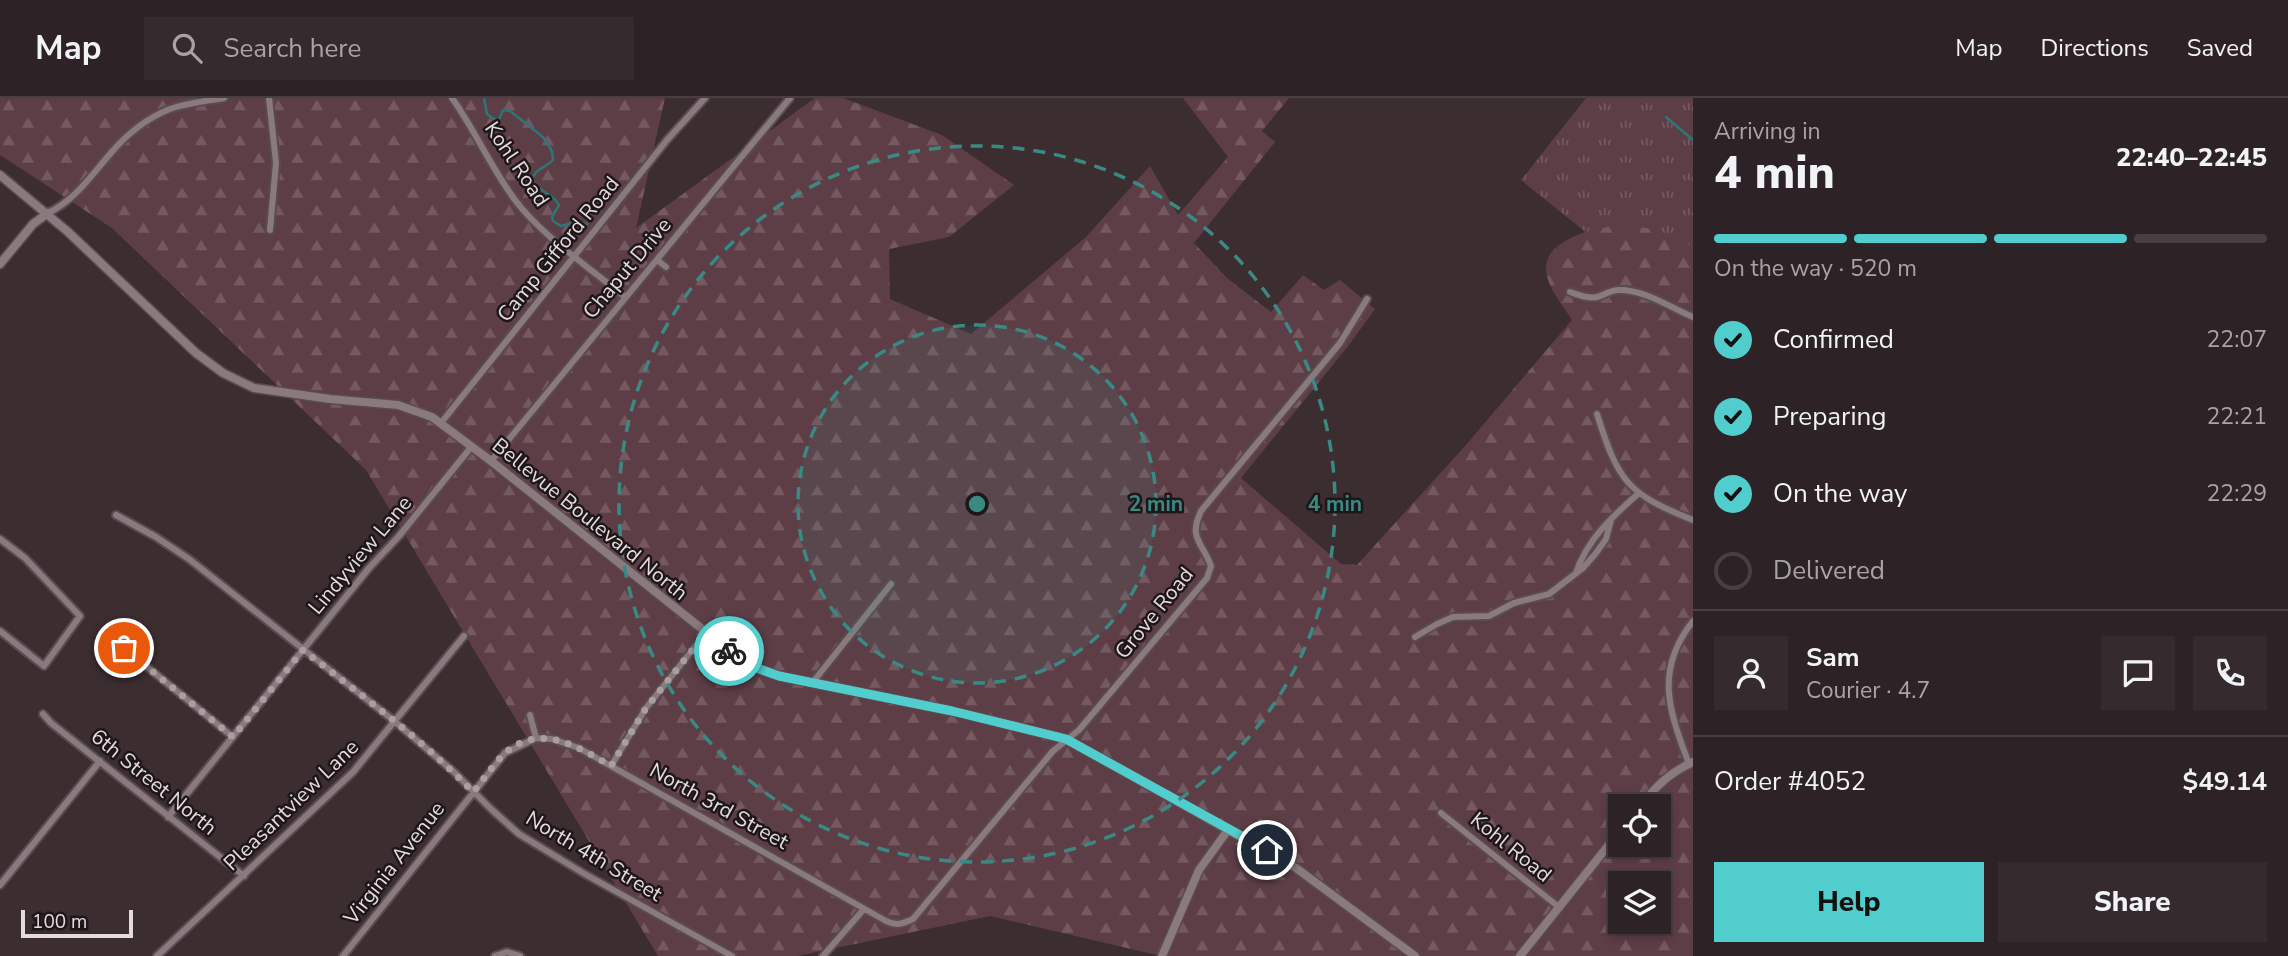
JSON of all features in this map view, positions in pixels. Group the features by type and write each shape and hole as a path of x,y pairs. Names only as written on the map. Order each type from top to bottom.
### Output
{"main road":[{"name":"Bellevue Boulevard North","path":"0,175 48,213 196,353 237,381 266,391 398,405 422,412 472,446 706,633 754,667 779,676 952,711 1066,739 1296,868 1415,956"},
{"path":"0,264 33,224 48,213"},
{"path":"1651,794 1672,773 1691,763"},
{"path":"1162,956 1199,870 1228,830"},
{"path":"1520,956 1608,846"}],"street":[{"path":"169,98 172,108"},
{"path":"48,213 75,195 136,129 172,108 224,98"},
{"path":"269,98 276,163 270,230"},
{"name":"Kohl Road","path":"452,98 515,200 536,224 625,297"},
{"name":"Camp Gifford Road","path":"441,423 667,140 705,98"},
{"name":"Chaput Drive","path":"491,461 790,98"},
{"path":"657,260 666,267"},
{"path":"1570,292 1596,298 1617,290 1628,291 1655,298 1693,317"},
{"name":"Grove Road","path":"902,924 913,919 1053,751 1079,730 1207,578 1210,566 1194,531 1201,511 1340,343 1367,299"},
{"path":"1597,414 1612,460 1624,478 1654,504 1693,520"},
{"name":"Lindyview Lane","path":"169,817 369,568 400,536 472,446"},
{"path":"1574,576 1586,548 1639,493"},
{"name":"North 4th Street","path":"116,515 189,559 393,720 454,772 519,834 732,956"},
{"path":"1415,637 1453,617 1489,616 1514,603 1549,594 1574,576 1602,546 1611,520"},
{"path":"0,539 25,558 80,616 44,666 0,631"},
{"path":"813,682 891,584"},
{"path":"1691,763 1672,715 1668,683 1672,657 1693,621"},
{"path":"611,766 646,708 706,633"},
{"path":"108,635 233,737"},
{"name":"Pleasantview Lane","path":"157,956 353,772 464,636"},
{"name":"6th Street North","path":"43,715 244,876"},
{"path":"530,715 536,738"},
{"name":"North 3rd Street","path":"536,738 579,747 863,909 886,921 902,924"},
{"name":"Virginia Avenue","path":"342,956 505,753 536,738"},
{"path":"0,885 100,761"},
{"name":"Kohl Road","path":"1441,813 1560,908"},
{"path":"823,956 863,909"},
{"path":"495,956 507,952 520,956"}],"green space":[{"path":"0,98 665,98 636,228 815,98 843,98 942,135 1014,185 949,237 889,249 890,299 971,334 1086,237 1150,166 1178,215 1228,157 1183,98 1289,98 1262,131 1275,142 1194,243 1227,278 1271,312 1303,275 1324,290 1340,280 1375,309 1241,478 1341,564 1357,565 1466,445 1572,320 1551,288 1546,274 1549,256 1556,247 1580,234 1621,226 1648,228 1693,246 1693,956 1161,956 990,916 797,956 658,956 366,470 112,228 0,155"},
{"path":"1586,98 1693,98 1693,259 1618,258 1521,180"}],"waterway":[{"path":"484,98 487,114 499,119 503,110 510,111 543,137 552,151 553,160 536,173 532,180 559,205 552,217 553,221 561,226 576,222 587,224"},
{"path":"1666,117 1693,140"}],"way so far":[{"path":"124,648 233,737 303,650 393,720 454,772 473,792 505,753 536,738 552,739 579,747 611,766 646,708 706,633 729,651"}],"route":[{"path":"729,651 754,667 779,676 952,711 1066,739 1267,850"}]}
